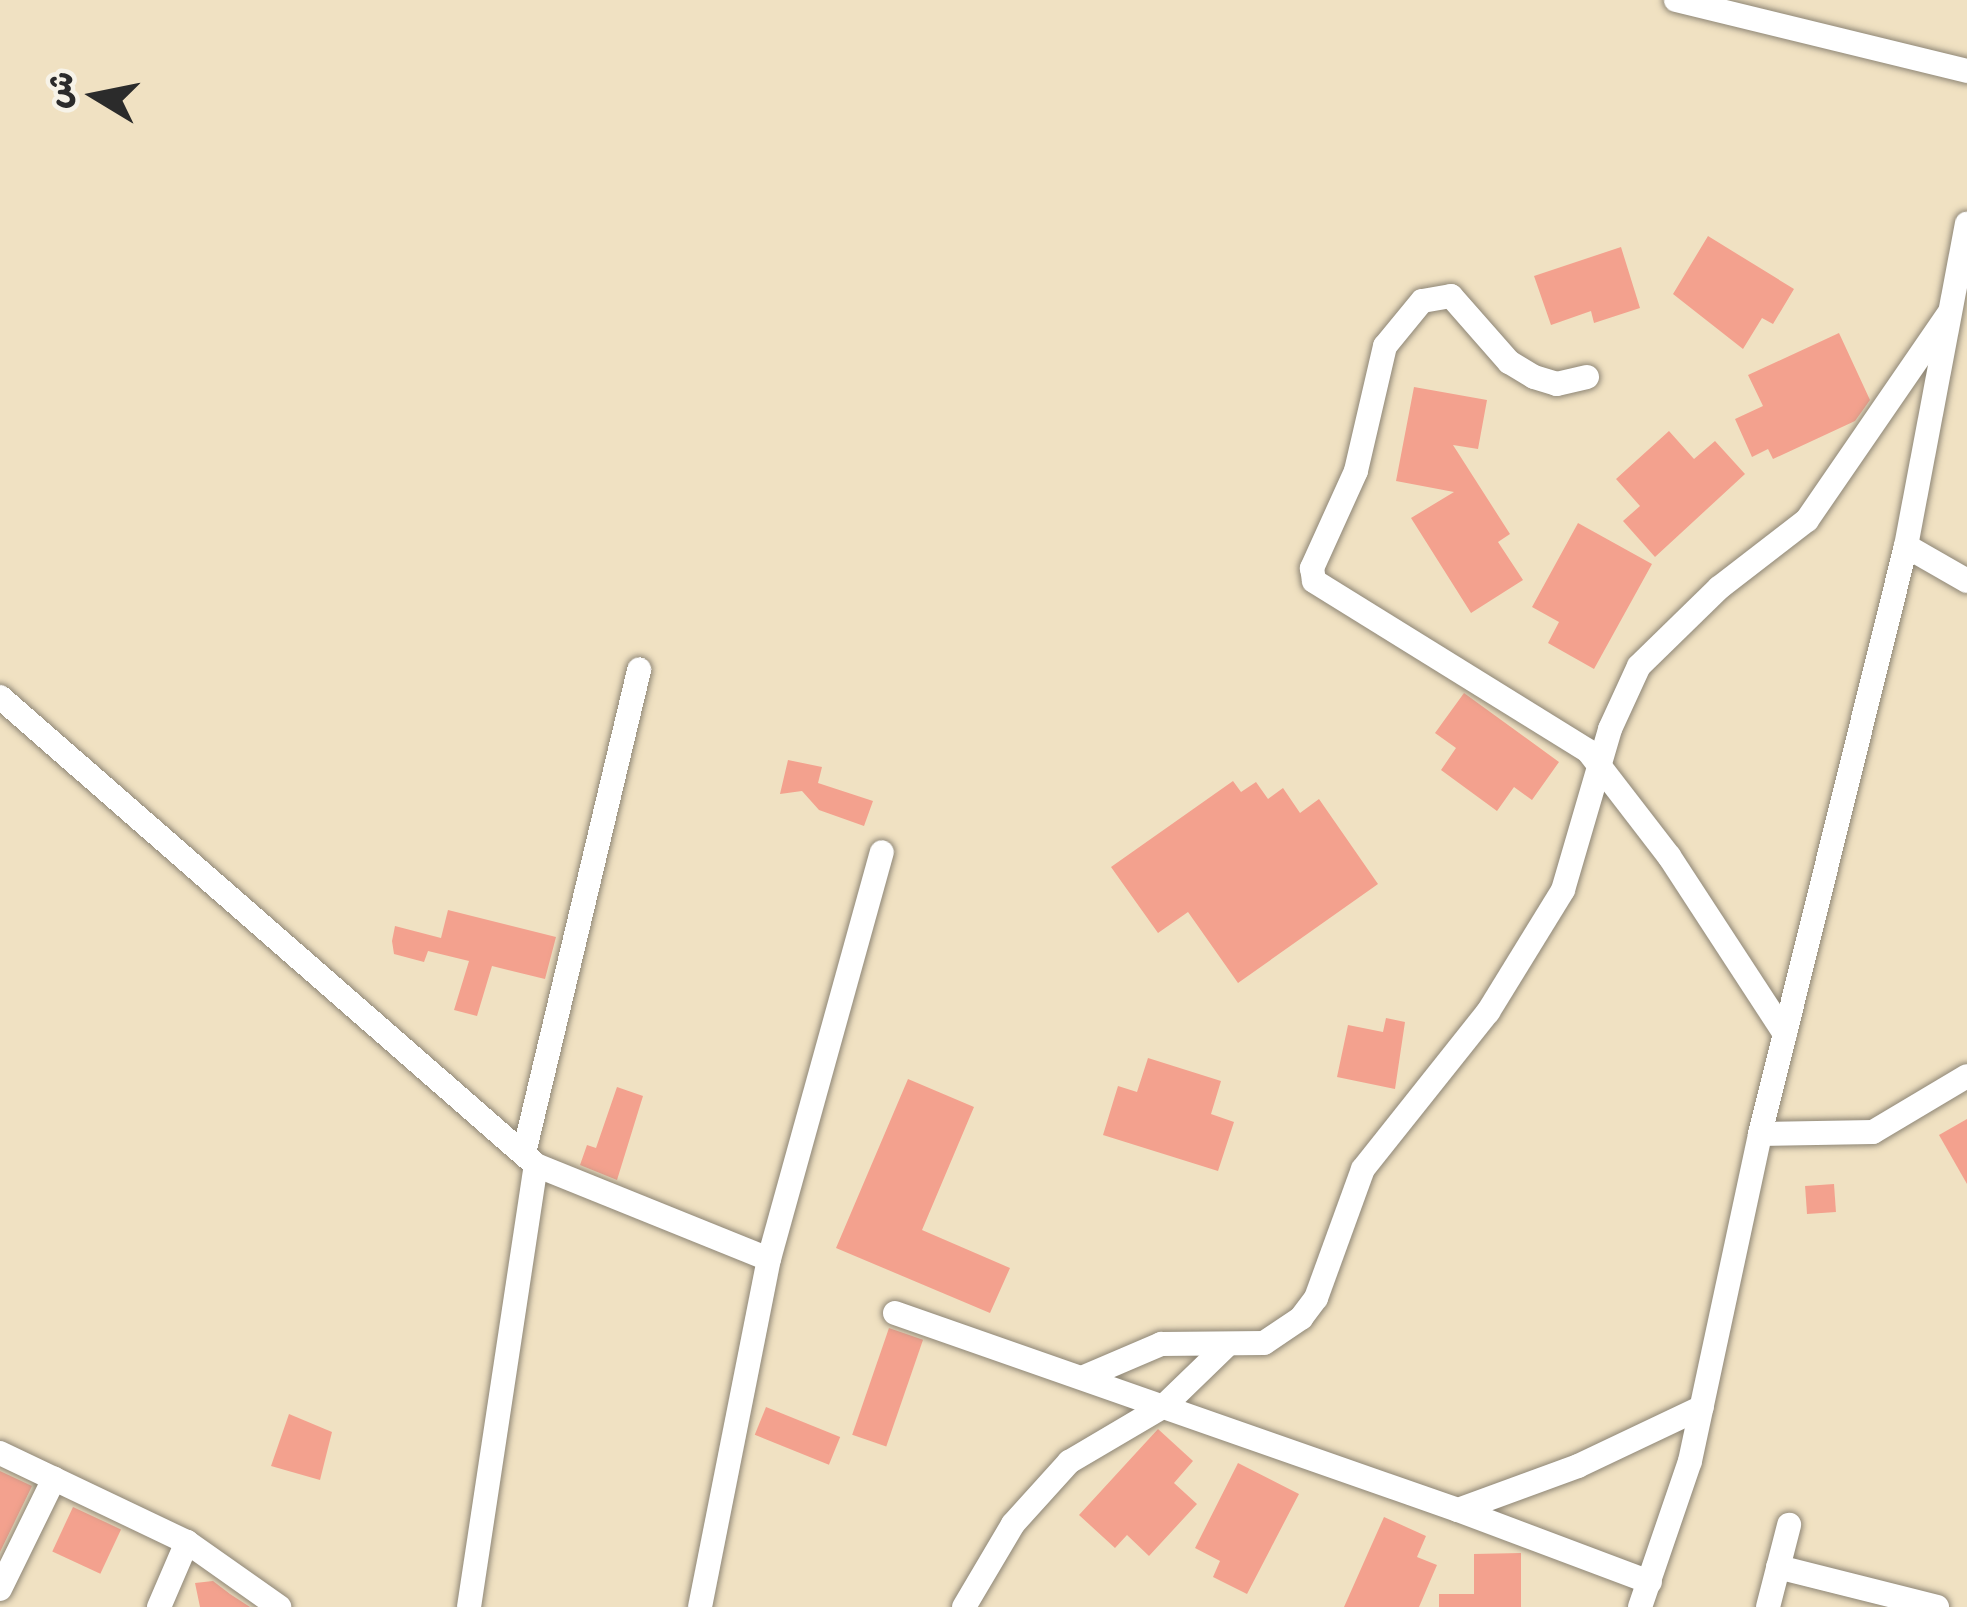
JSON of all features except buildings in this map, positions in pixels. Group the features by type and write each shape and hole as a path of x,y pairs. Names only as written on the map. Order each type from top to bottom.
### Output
{"street":[{"path":"1676,0 1967,70"},
{"path":"1640,1607 1674,1524 1702,1407 1760,1134 1906,546 1966,236"},
{"path":"1587,377 1557,383 1534,377 1509,362 1450,296 1422,301 1385,346 1356,471 1312,568 1321,592 1402,631 1578,742 1669,856 1785,1034"},
{"path":"1084,1377 1161,1344 1225,1347 1280,1336 1316,1298 1363,1168 1488,1012 1563,890 1622,693 1639,666 1719,588 1807,520 1948,314"},
{"path":"1906,546 1967,581"},
{"path":"469,1607 530,1159 639,669"},
{"path":"0,697 530,1159 769,1259"},
{"path":"700,1607 769,1259 882,852"},
{"path":"1760,1134 1873,1132 1967,1076"},
{"path":"895,1313 1650,1582"},
{"path":"964,1607 1013,1524 1069,1462 1164,1406 1225,1347"},
{"path":"1458,1510 1579,1466 1702,1407"},
{"path":"0,1454 188,1542 279,1607"},
{"path":"0,1589 54,1479"},
{"path":"1768,1607 1789,1525"},
{"path":"158,1607 188,1542"},
{"path":"1778,1567 1936,1607"}]}
